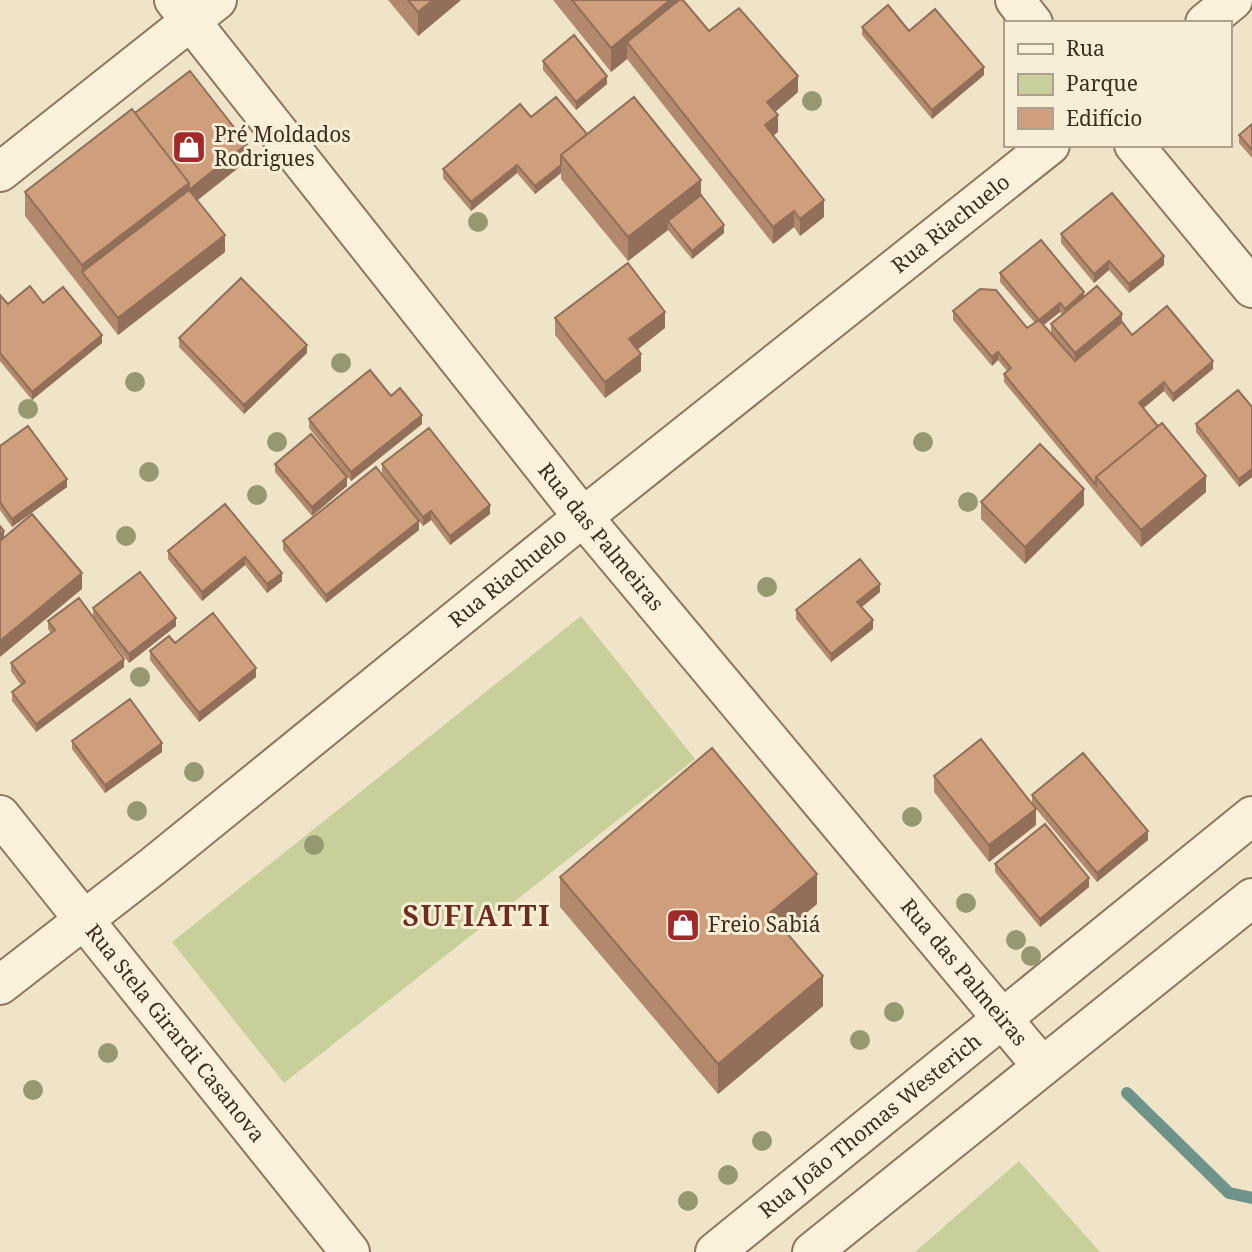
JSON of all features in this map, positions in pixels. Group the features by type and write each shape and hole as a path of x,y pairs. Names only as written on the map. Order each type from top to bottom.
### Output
{"street":[{"path":"1014,0 1031,21"},
{"path":"1207,21 1233,0"},
{"path":"0,172 194,7"},
{"name":"Rua das Palmeiras","path":"194,7 583,517 1041,1065"},
{"name":"Rua Riachuelo","path":"0,985 86,919 583,517 1047,147"},
{"path":"1135,147 1252,288"},
{"name":"Rua Stela Girardi Casanova","path":"0,815 86,919 350,1252"},
{"name":"Rua João Thomas Westerich","path":"715,1252 1252,816"},
{"path":"772,1206 810,1252 1252,898"}],"green space":[{"path":"581,616 695,759 284,1083 172,942"},
{"path":"1019,1161 1100,1252 915,1252"}],"building":[{"path":"408,0 433,0 418,12"},
{"path":"572,0 670,0 611,48"},
{"path":"679,0 683,0 709,31 739,8 798,76 767,102 778,115 765,125 824,200 800,219 794,211 773,227 627,42"},
{"path":"888,5 909,31 935,9 984,67 932,110 862,27"},
{"path":"574,35 607,76 576,102 543,61"},
{"name":"Pré Moldados Rodrigues","path":"190,71 247,144 189,190 189,183 135,113"},
{"path":"556,97 587,134 561,155 561,165 535,186 517,165 471,202 443,169 520,104 531,117"},
{"path":"634,97 701,180 628,237 561,155"},
{"path":"132,109 189,183 82,265 25,192"},
{"path":"1252,124 1252,150 1239,135"},
{"path":"189,190 225,235 118,318 82,272"},
{"path":"1112,193 1164,256 1129,284 1109,261 1094,274 1061,234"},
{"path":"701,195 724,225 692,251 668,221"},
{"path":"1041,240 1084,292 1065,309 1060,303 1039,320 1000,273"},
{"path":"628,263 665,312 629,339 641,354 605,382 555,318"},
{"path":"241,278 307,345 244,405 179,338"},
{"path":"30,286 43,303 63,287 102,335 32,392 0,353 0,295 8,304"},
{"path":"1097,286 1122,314 1075,353 1051,324"},
{"path":"980,289 996,290 1027,328 1039,320 1075,361 1122,322 1132,335 1167,306 1213,361 1173,394 1164,382 1139,403 1158,426 1096,477 1096,485 1004,374 1011,368 998,352 992,357 953,311"},
{"path":"370,370 391,396 400,388 422,415 351,472 309,419"},
{"path":"1238,390 1252,407 1252,469 1239,479 1196,424"},
{"path":"1162,423 1206,476 1141,530 1096,477"},
{"path":"28,426 67,479 12,519 0,502 0,446"},
{"path":"429,428 490,505 450,536 431,511 423,517 382,464"},
{"path":"311,434 347,477 312,507 275,464"},
{"path":"1040,444 1084,489 1025,547 981,502"},
{"path":"376,467 419,521 326,595 283,541"},
{"path":"225,504 282,573 267,584 245,557 202,592 168,551"},
{"path":"32,514 82,573 0,641 0,541"},
{"path":"860,559 880,584 857,602 873,620 831,654 796,610"},
{"path":"140,572 176,618 129,654 93,608"},
{"path":"79,598 124,659 36,724 12,692 25,682 11,663 55,630 48,621"},
{"path":"213,613 256,668 199,713 150,651 169,636 175,643"},
{"path":"130,699 162,743 105,785 72,741"},
{"path":"981,739 1036,809 989,845 934,776"},
{"name":"Freio Sabiá","path":"712,748 817,874 770,913 823,976 718,1064 560,877"},
{"path":"1083,753 1148,831 1097,873 1032,795"},
{"path":"1045,824 1089,878 1040,919 995,864"}],"waterway":[{"path":"1127,1093 1229,1193 1252,1198"}],"place":[{"name":"Pré Moldados Rodrigues","path":"189,147"},
{"name":"Freio Sabiá","path":"683,925"}],"district":[{"name":"SUFIATTI","path":"477,916"}]}
